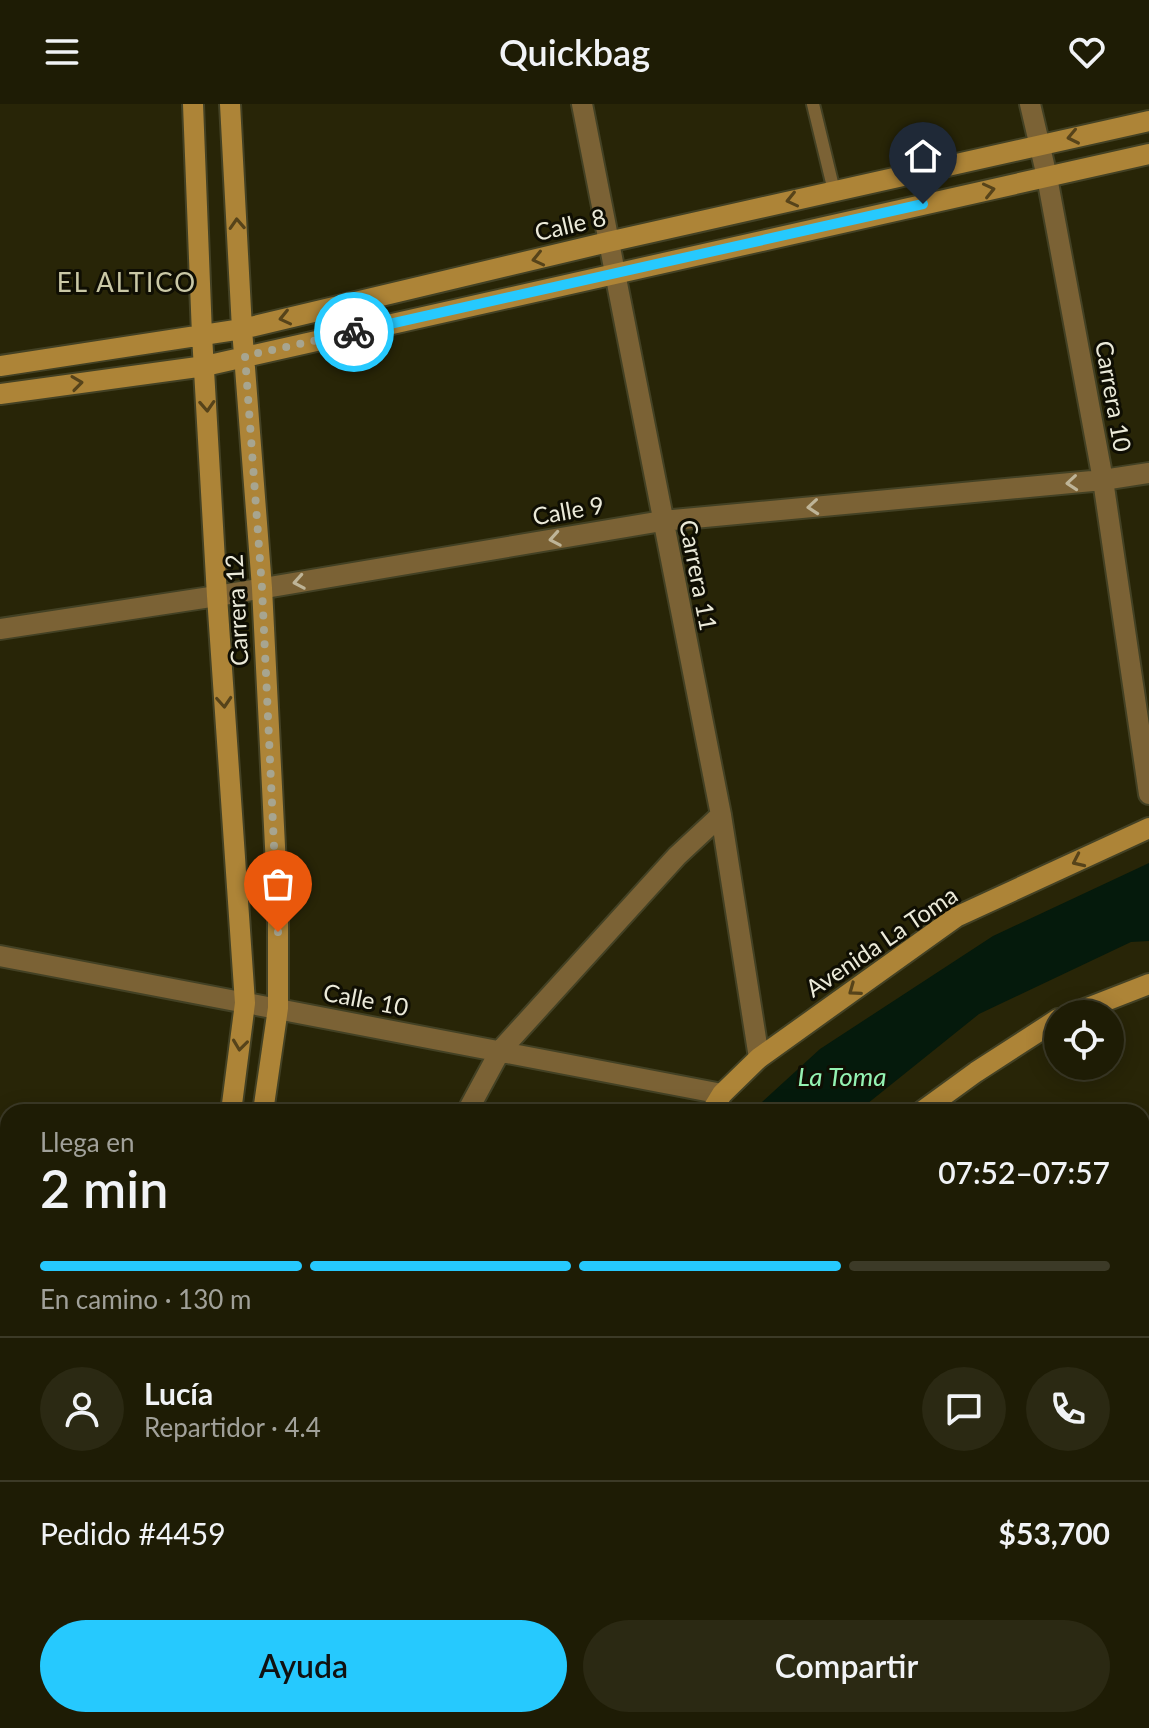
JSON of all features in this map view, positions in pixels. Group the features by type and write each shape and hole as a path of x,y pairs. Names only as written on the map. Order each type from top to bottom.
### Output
{"main road":[{"name":"Carrera 12","path":"193,104 217,596 245,1003 232,1104"},
{"name":"Carrera 12","path":"230,104 242,329 262,588 278,906 278,1008 264,1104"},
{"name":"Calle 8","path":"0,366 242,329 608,242 1149,121"},
{"path":"0,394 205,366 1149,154"},
{"name":"Avenida La Toma","path":"716,1104 759,1058 956,917 1149,828"},
{"path":"1108,1000 1149,984"},
{"path":"932,1104 1044,1028"}],"street":[{"name":"Carrera 11","path":"582,104 721,815 759,1058"},
{"name":"Carrera 10","path":"1030,104 1047,177 1103,480 1149,794"},
{"name":"Calle 9","path":"0,629 662,521 1103,480 1149,473"},
{"path":"471,1104 500,1051 677,856 721,815"},
{"name":"Calle 10","path":"0,956 722,1094"}],"lane":[{"path":"813,104 834,191"}],"water":[{"name":"La Toma","path":"1149,863 1149,941 1131,942 979,1014 867,1104 761,1104 820,1049 993,936"}],"way so far":[{"path":"278,932 262,588 245,356 354,332"}],"district":[{"name":"EL ALTICO","path":"127,282"}],"route":[{"path":"354,332 923,204"}]}
